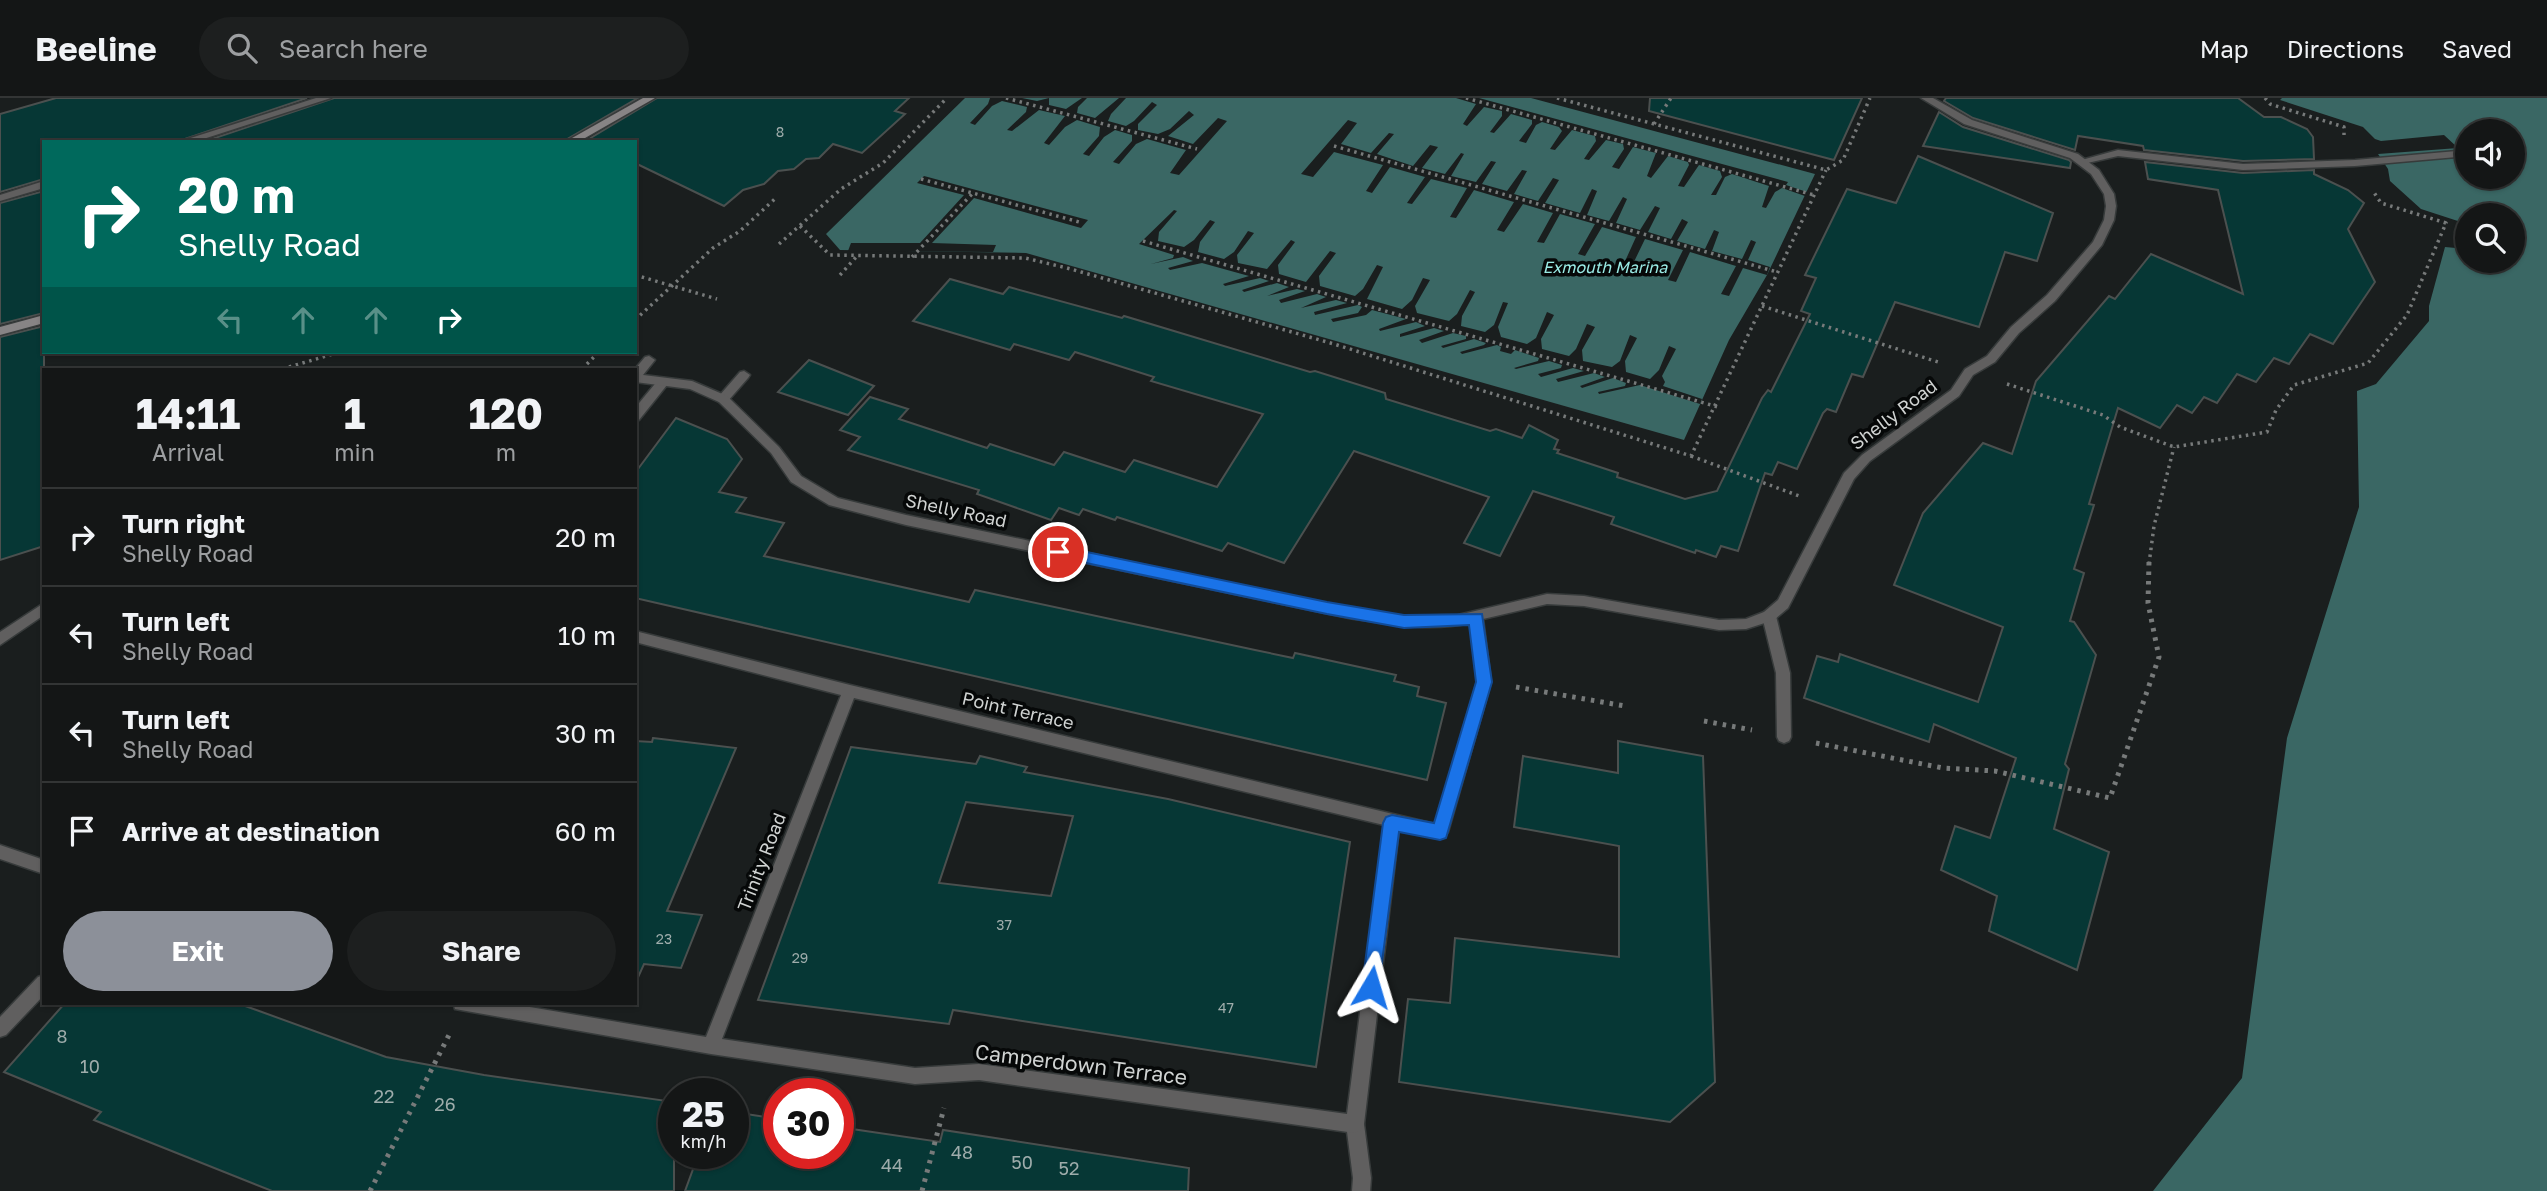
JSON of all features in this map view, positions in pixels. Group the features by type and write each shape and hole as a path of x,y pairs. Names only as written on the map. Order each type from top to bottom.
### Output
{"street":[{"path":"190,140 326,98"},
{"path":"574,140 650,98"},
{"name":"Shelly Road","path":"637,378 692,385 723,399 775,450 796,479 834,502 906,520 1349,613 1404,621 1476,618 1547,599 1598,603 1719,625 1746,624 1769,616 1783,604 1849,476 1866,458 1955,393 1969,372 1991,359 2015,330 2051,298 2098,243 2109,220 2109,194 2095,172 2082,161 2074,156 1968,122 1926,98"},
{"path":"2082,161 2118,153 2243,167 2355,163 2455,154"},
{"path":"0,198 42,185"},
{"path":"0,331 42,319"},
{"path":"637,375 649,360"},
{"path":"723,399 744,374"},
{"path":"637,414 663,382"},
{"path":"0,639 42,609"},
{"path":"1769,616 1783,673 1784,737"},
{"path":"1361,1191 1362,1178 1355,1124 1392,823 1440,832 1484,682 1476,618"},
{"name":"Point Terrace","path":"638,637 849,691 1245,784 1392,823"},
{"name":"Trinity Road","path":"711,1046 849,691"},
{"path":"0,852 42,866"},
{"path":"0,1029 42,985"},
{"name":"Camperdown Terrace","path":"475,1005 711,1046 915,1076 979,1072 1355,1124"}],"path":[{"path":"779,244 841,189 883,163 947,98"},
{"path":"1006,98 1197,149"},
{"path":"1466,98 1814,195"},
{"path":"1557,98 1826,170"},
{"path":"1654,124 1671,98"},
{"path":"1691,456 1718,407 1777,272 1826,170 1843,160 1870,98"},
{"path":"1334,146 1777,272"},
{"path":"921,179 1083,223"},
{"path":"912,257 972,194"},
{"path":"637,318 713,248 740,231 777,197"},
{"path":"1762,306 2103,415 2120,427 2174,447 2267,432 2276,411 2294,385 2368,363 2407,315 2446,223 2381,203"},
{"path":"800,226 830,255 1025,258 1067,268 1334,344 1691,456 1834,509"},
{"path":"1143,242 1718,407"},
{"path":"840,275 858,255"},
{"path":"637,276 671,288 717,299"},
{"path":"289,367 333,354"},
{"path":"583,368 597,354"},
{"path":"1704,721 1942,768 1994,771 2110,798 2159,657 2151,633 2147,571 2150,538 2174,447"},
{"path":"1484,682 1625,706"},
{"path":"370,1191 462,1005"},
{"path":"922,1191 927,1164 955,1074"}],"water":[{"name":"Exmouth Marina","path":"965,98 1531,98 1815,174 1767,275 1729,340 1684,440 1026,253 840,250 826,234"},
{"path":"2547,98 2547,1191 2153,1191 2242,1078 2287,738 2359,507 2357,391 2376,384 2429,321 2429,306 2445,247 2455,248 2455,273 2525,273 2525,203 2455,203 2455,220 2421,209 2390,181 2388,169 2378,154 2455,148 2455,189 2525,189 2525,119 2455,119 2455,145 2444,135 2381,141 2375,139 2363,127 2280,100"}],"pier":[{"path":"990,98 1037,101 1049,98 1049,105 1066,109 1082,98 1087,98 1078,107 1077,113 1095,118 1119,98 1126,98 1108,121 1126,126 1152,102 1157,105 1138,124 1138,130 1158,134 1170,129 1189,111 1194,115 1168,136 1193,144 1218,118 1227,121 1179,175 1170,173 1186,150 1147,139 1136,144 1119,164 1113,162 1132,141 1132,135 1115,130 1104,137 1089,156 1083,154 1099,136 1100,127 1077,120 1065,127 1049,145 1044,143 1065,116 1039,110 1012,131 1007,130 1026,112 1027,107 1002,101 992,106 975,125 970,123 988,104"},
{"path":"1456,98 1479,98 1788,182 1786,185 1807,192 1805,196 1782,188 1775,192 1766,208 1762,207 1769,186 1732,174 1725,177 1716,195 1711,195 1722,177 1720,171 1699,165 1684,187 1678,186 1688,162 1668,156 1651,178 1647,176 1656,153 1633,147 1619,169 1612,167 1624,149 1623,144 1606,140 1589,160 1584,159 1596,141 1595,136 1572,130 1555,150 1550,149 1562,131 1559,127 1542,122 1536,125 1526,143 1519,141 1532,124 1532,120 1511,114 1494,133 1490,132 1502,116 1502,111 1484,107 1467,126 1463,124 1476,104"},
{"path":"1348,120 1357,123 1341,144 1371,153 1389,133 1394,134 1377,154 1413,166 1430,145 1438,147 1422,168 1445,174 1461,153 1464,154 1451,176 1476,182 1491,161 1496,162 1482,184 1507,191 1522,170 1527,171 1514,194 1538,201 1553,178 1559,180 1545,203 1580,213 1592,189 1597,191 1587,215 1609,221 1623,197 1627,199 1616,223 1640,230 1655,206 1660,208 1648,232 1671,239 1682,219 1688,222 1677,241 1705,249 1714,230 1719,232 1712,251 1742,259 1751,240 1756,242 1748,260 1770,267 1767,275 1743,268 1729,296 1721,294 1736,266 1690,252 1676,282 1668,280 1683,250 1645,239 1630,270 1622,268 1636,237 1602,227 1585,256 1578,254 1595,224 1560,214 1544,243 1537,242 1553,213 1523,204 1504,232 1497,230 1514,202 1474,190 1456,218 1450,217 1467,188 1431,179 1412,204 1407,203 1425,177 1390,167 1372,193 1366,191 1383,165 1334,152 1313,177 1301,174"},
{"path":"924,176 1088,220 1081,228 974,198 932,243 996,245 993,252 848,251 851,243 920,243 964,195 917,183"},
{"path":"1174,210 1177,211 1159,232 1158,241 1184,247 1194,240 1210,220 1215,222 1200,242 1198,252 1224,259 1234,252 1248,231 1254,233 1237,255 1238,263 1267,269 1291,240 1295,242 1278,265 1279,274 1306,282 1330,251 1336,253 1319,276 1320,286 1355,296 1363,289 1377,265 1383,267 1367,299 1402,309 1412,300 1423,278 1430,280 1415,306 1417,313 1449,321 1457,314 1470,290 1475,292 1462,316 1461,326 1485,332 1494,325 1503,302 1508,303 1498,327 1501,337 1527,344 1536,338 1547,312 1554,315 1541,339 1542,349 1569,356 1576,349 1587,324 1595,327 1582,350 1583,361 1612,367 1620,361 1630,335 1637,338 1625,361 1626,372 1650,379 1659,370 1669,346 1676,349 1662,376 1665,382 1663,386 1702,399 1700,404 1640,385 1599,394 1598,392 1625,386 1626,383 1613,378 1582,388 1580,386 1605,377 1594,373 1558,382 1556,379 1584,371 1573,368 1541,377 1538,374 1561,368 1562,365 1549,361 1516,369 1514,368 1538,361 1539,358 1515,350 1511,354 1500,351 1501,347 1497,345 1462,354 1460,352 1486,343 1474,339 1443,348 1441,346 1466,339 1466,336 1453,333 1422,343 1419,340 1444,331 1434,328 1400,337 1400,334 1425,326 1416,322 1380,331 1379,329 1406,319 1372,310 1366,315 1333,322 1331,319 1358,313 1362,307 1358,305 1315,315 1314,312 1347,303 1336,300 1301,308 1326,297 1317,294 1281,303 1279,300 1305,291 1297,289 1267,296 1289,287 1277,283 1244,292 1242,290 1269,281 1260,278 1225,286 1223,284 1249,276 1202,263 1170,270 1168,268 1193,261 1183,257 1151,264 1173,258 1174,255 1139,244"}],"building":[{"path":"56,98 307,98 182,140 42,140 42,180 0,192 0,114"},
{"path":"334,98 638,98 565,140 209,140"},
{"path":"657,98 909,98 895,111 905,114 862,153 833,144 819,158 806,159 794,169 778,171 764,184 743,190 724,206 637,164 637,140 587,140"},
{"path":"1650,98 1862,98 1834,160 1649,111"},
{"path":"1946,98 2238,98 2264,117 2281,117 2307,129 2313,137 2314,159 2243,161 2144,150 2143,146 2078,136 2075,150 1973,118 1944,101"},
{"path":"1939,112 1963,127 2069,160 2070,168 1923,146"},
{"path":"1918,156 2053,213 2037,261 2005,252 1979,327 1895,302 1863,377 1852,374 1836,412 1827,409 1823,413 1797,469 1778,462 1772,475 1765,473 1738,551 1721,546 1716,557 1696,550 1695,553 1611,524 1614,517 1533,491 1500,556 1464,543 1489,497 1354,451 1284,563 1228,543 1222,551 1117,517 1115,520 1083,509 1079,515 1059,508 1051,520 977,494 979,490 848,450 860,437 840,430 870,397 908,409 899,419 987,448 990,444 1054,465 1064,452 1125,472 1134,460 1217,487 1263,414 1151,381 1154,377 1075,352 1069,360 1014,344 1010,350 913,321 950,279 1003,294 1009,287 1122,318 1124,316 1310,372 1315,371 1385,393 1386,399 1490,431 1496,429 1522,438 1529,425 1558,440 1554,449 1559,450 1557,453 1618,473 1617,477 1685,499 1717,491 1762,398 1768,390 1771,392 1810,314 1801,311 1816,278 1805,275 1847,189 1896,203"},
{"path":"2145,162 2243,173 2314,170 2314,174 2348,190 2364,203 2348,229 2375,282 2333,344 2310,334 2289,364 2274,358 2256,382 2237,374 2217,403 2204,397 2192,413 2177,405 2160,428 2118,408 2089,504 2094,505 2074,569 2084,573 2070,621 2074,622 2096,655 2065,764 2069,769 2054,829 2109,852 2077,970 1989,931 1997,896 1941,870 1955,826 1990,838 2016,758 1934,724 1929,742 1804,698 1817,656 1838,662 1840,654 1978,702 2003,627 1894,585 1923,513 1983,443 2012,454 2036,381 2109,296 2115,299 2151,254 2243,294 2218,190 2148,179"},
{"path":"42,192 42,314 0,324 0,203"},
{"path":"42,326 44,368 42,547 0,560 0,337"},
{"path":"809,360 874,386 848,415 778,392"},
{"path":"676,418 727,439 742,459 719,492 746,498 736,512 784,523 764,556 969,602 975,590 1293,658 1295,653 1396,675 1394,681 1419,687 1417,696 1446,703 1427,780 637,598 637,470"},
{"path":"653,738 736,748 667,911 702,915 681,968 644,964 637,980 637,741 652,742"},
{"path":"1618,741 1703,756 1715,1082 1670,1122 1399,1082 1408,999 1450,1003 1455,938 1619,957 1619,846 1514,827 1523,756 1618,773"},
{"path":"851,747 976,764 980,756 1027,767 1024,772 1168,799 1350,842 1316,1067 953,1010 949,1024 758,1000","holes":["966,802 1073,816 1051,896 939,883"]},
{"path":"63,1005 243,1005 386,1057 484,1075 658,1100 658,1169 674,1169 674,1191 272,1191 94,1120 101,1112 4,1072"},
{"path":"749,1114 763,1117 763,1169 854,1169 854,1129 940,1142 943,1130 1189,1168 1188,1191 685,1191 693,1169 749,1169"}],"route":[{"path":"1058,552 1349,613 1404,621 1476,618 1484,682 1440,832 1392,823 1371,987"}]}
